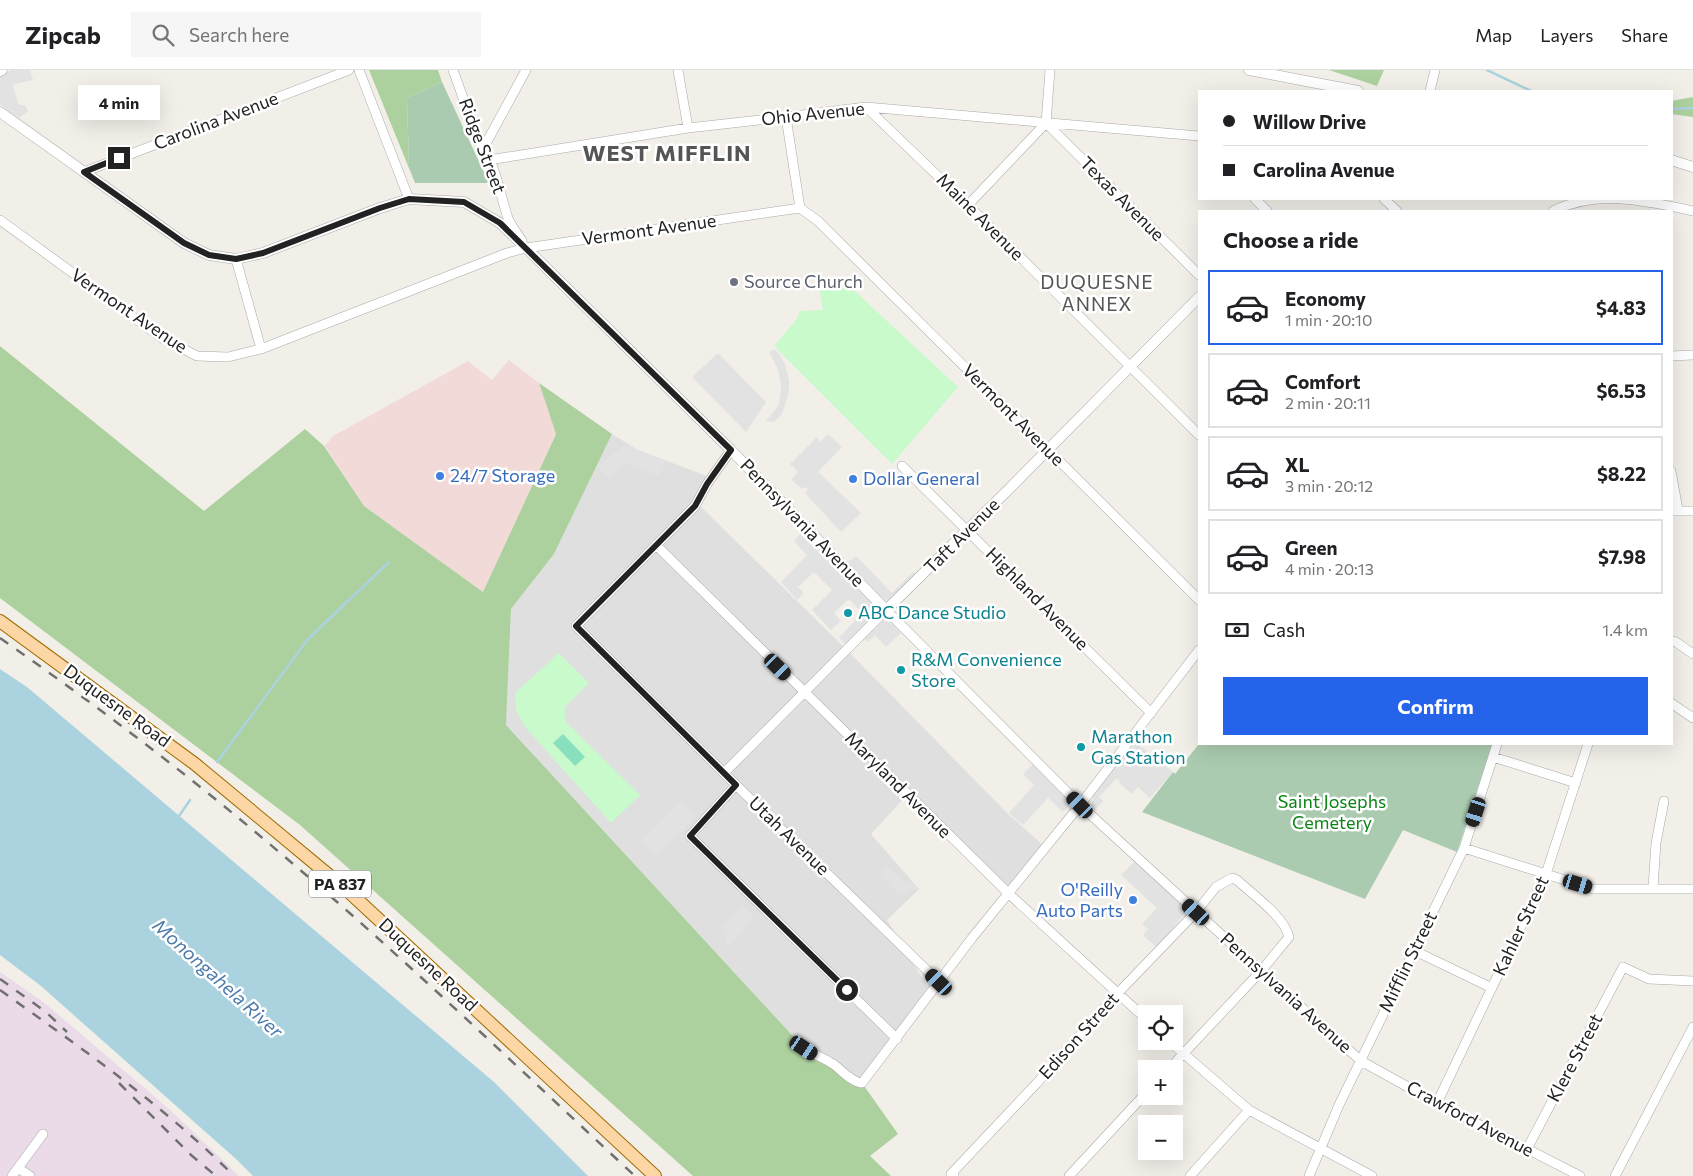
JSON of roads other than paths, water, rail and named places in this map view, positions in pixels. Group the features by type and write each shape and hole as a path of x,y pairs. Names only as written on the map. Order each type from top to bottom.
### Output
{"main road":[{"name":"Duquesne Road","path":"0,621 194,764 348,891 655,1176"}],"street":[{"name":"Carolina Avenue","path":"84,172 349,70"},
{"path":"359,70 409,199"},
{"name":"Ridge Street","path":"454,70 479,142 484,147 490,160 509,220 526,248"},
{"path":"484,147 526,70"},
{"path":"678,70 688,128"},
{"path":"968,205 1046,124 1050,70"},
{"path":"1249,70 1351,90"},
{"path":"1430,90 1435,70"},
{"name":"Ohio Avenue","path":"490,160 688,128 866,107 1197,137"},
{"name":"Maine Avenue","path":"866,107 1130,365 1198,435"},
{"name":"Pennsylvania Avenue","path":"0,112 184,243 209,255 236,259 263,253 380,208 409,199 464,202 500,223 731,450 886,610 1080,805 1361,1061"},
{"path":"786,117 800,208"},
{"name":"Texas Avenue","path":"1046,124 1198,274"},
{"path":"1673,161 1693,168"},
{"path":"1256,200 1266,210"},
{"path":"1385,200 1396,210"},
{"path":"1556,210 1570,203 1585,200"},
{"path":"1635,200 1654,202 1693,211"},
{"name":"Vermont Avenue","path":"0,220 162,338 197,356 228,357 261,349 507,253 526,248 800,208 818,221 1198,599"},
{"path":"236,259 261,349"},
{"name":"Taft Avenue","path":"724,773 1198,298"},
{"path":"1673,356 1693,355"},
{"path":"656,545 697,502 731,450"},
{"name":"Highland Avenue","path":"902,466 1152,713"},
{"path":"1673,497 1674,510 1693,510"},
{"name":"Utah Avenue","path":"656,545 576,626 939,982"},
{"name":"Maryland Avenue","path":"656,545 1008,893 1138,1012"},
{"path":"1673,641 1693,654"},
{"path":"799,1043 816,1056 831,1063 857,1083 862,1083 1008,893 1152,713 1198,651"},
{"path":"1673,704 1693,718"},
{"name":"Mifflin Street","path":"1309,1176 1361,1061 1464,848 1497,745"},
{"name":"Kahler Street","path":"1437,1103 1546,874 1588,745"},
{"path":"1493,757 1576,783"},
{"path":"736,785 690,836 897,1039"},
{"path":"1653,888 1656,843 1664,801"},
{"path":"1464,848 1593,889 1693,889"},
{"name":"Edison Street","path":"952,1175 1118,992 1196,912 1216,887 1232,878 1279,918 1287,929 1289,937 1260,971"},
{"path":"1414,950 1492,988"},
{"name":"Klere Street","path":"1527,1149 1624,967 1649,979 1693,981"},
{"path":"1177,1060 1260,971"},
{"path":"1615,1176 1693,1027"},
{"path":"1178,1050 1249,1110 1372,1176"},
{"name":"Crawford Avenue","path":"1361,1061 1437,1103 1580,1176"},
{"path":"1069,1176 1138,1102"},
{"path":"1190,1176 1249,1110"},
{"path":"12,1176 43,1134"},
{"path":"18,1168 30,1176"}],"water":[{"name":"Monongahela River","path":"0,669 27,687 494,1082 588,1176 253,1176 41,986 0,955"}],"waterway":[{"path":"1487,70 1529,90"},
{"path":"1673,109 1693,108"},
{"path":"217,762 308,639 389,562"},
{"path":"179,816 190,800"}],"railway":[{"path":"0,638 142,742 279,852 414,971 635,1176"},
{"path":"0,979 46,1012 67,1032"},
{"path":"0,990 150,1101 234,1176"},
{"path":"119,1083 191,1155 216,1176"}],"place":[{"name":"Source Church","path":"734,282"},
{"name":"24/7 Storage","path":"440,476"},
{"name":"Dollar General","path":"853,479"},
{"name":"ABC Dance Studio","path":"848,613"},
{"name":"R&M Convenience Store","path":"901,670"},
{"name":"Marathon Gas Station","path":"1081,747"},
{"name":"O'Reilly Auto Parts","path":"1133,900"}],"district":[{"name":"WEST MIFFLIN","path":"667,153"},
{"name":"DUQUESNE ANNEX","path":"1097,293"}],"park label":[{"name":"Saint Josephs Cemetery","path":"1332,812"}]}
